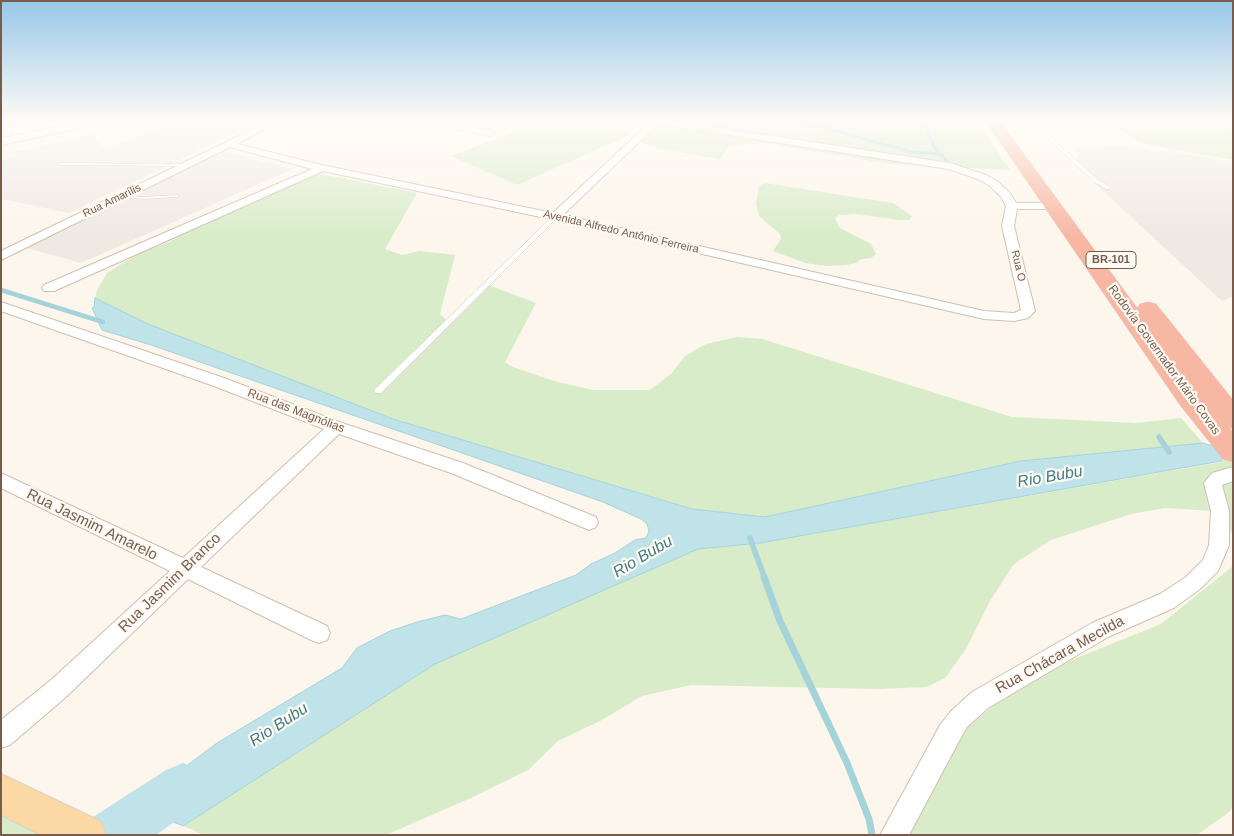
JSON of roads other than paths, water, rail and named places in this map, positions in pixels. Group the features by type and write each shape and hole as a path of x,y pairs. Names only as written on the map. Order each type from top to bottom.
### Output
{"highway":[{"name":"Rodovia Governador Mário Covas","path":"1020,159 1189,399 1233,452"},
{"name":"Rodovia Governador Mário Covas","path":"1034,159 1225,409"}],"main road":[{"path":"1,794 86,835"}],"street":[{"name":"Rua Amarílis","path":"1,256 197,159"},
{"name":"Avenida Alfredo Antônio Ferreira","path":"287,159 984,314 1014,317"},
{"path":"554,217 614,159"},
{"path":"905,159 950,166 982,177 994,184 1006,195 1012,206 1054,206"},
{"path":"49,288 322,168"},
{"name":"Rua O","path":"1012,206 1008,226 1028,306 1028,311 1014,317"},
{"name":"Rua das Magnólias","path":"1,306 219,382 336,428 457,468 589,522"},
{"name":"Rua Jasmim Branco","path":"1,736 59,688 336,428"},
{"name":"Rua Chácara Mecilda","path":"893,835 905,818 949,734 959,719 980,700 1100,630 1167,601 1193,583 1211,565 1219,545 1220,528 1220,511 1213,483 1218,478 1233,474"},
{"name":"Rua Jasmim Amarelo","path":"1,480 319,633"}],"lane":[{"path":"1072,159 1096,181 1108,188"},
{"path":"61,164 185,165"},
{"path":"122,196 143,198 177,196"},
{"path":"378,391 554,217"}],"water":[{"path":"95,298 148,324 393,419 692,509 765,517 1021,461 1203,443 1223,449 1221,461 760,543 698,549 435,664 183,826 134,805 217,743 342,668 357,648 390,631 417,622 445,615 461,619 576,575 591,564 615,553 635,540 646,538 649,531 647,524 641,519 603,502 151,345 102,330 92,308 94,307"}],"waterway":[{"path":"1,290 103,322"},
{"path":"1159,437 1169,452"},
{"path":"750,538 765,579"},
{"path":"764,577 780,621 847,763 869,819 872,835"},
{"name":"Rio Bubu","path":"111,835 183,787"}]}
